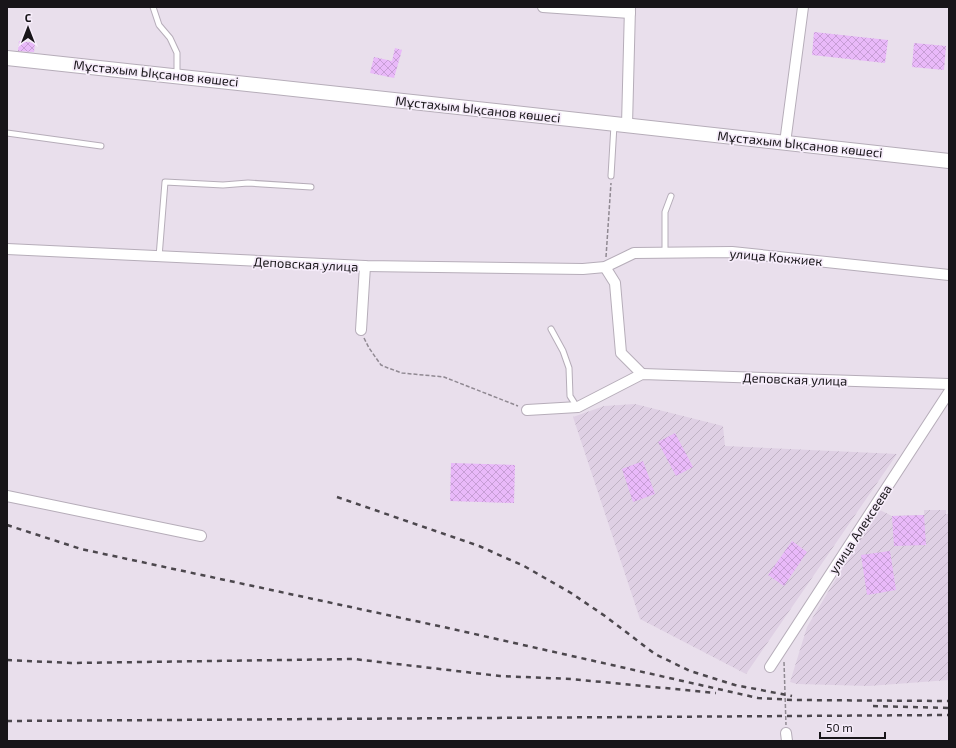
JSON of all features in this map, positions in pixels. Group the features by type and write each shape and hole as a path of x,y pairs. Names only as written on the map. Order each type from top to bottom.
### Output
{"main road":[{"name":"Мұстахым Ықсанов көшесі","path":"7,58 177,75 949,161"}],"street":[{"path":"543,7 630,10 620,125"},
{"path":"785,143 803,7"},
{"name":"Деповская улица","path":"7,249 365,266 583,269 605,267"},
{"name":"улица Кокжиек","path":"605,267 634,253 732,252 949,275"},
{"path":"361,330 365,266"},
{"path":"527,410 578,408 642,374 621,353 615,283 605,267"},
{"name":"Деповская улица","path":"642,374 949,384"},
{"name":"улица Алексеева","path":"770,667 949,392"},
{"path":"7,496 201,536"}],"lane":[{"path":"153,7 159,25 170,38 176,53 177,75"},
{"path":"611,176 620,125"},
{"path":"7,133 100,146"},
{"path":"159,257 165,182 223,185 248,183 311,187"},
{"path":"665,253 665,212 671,196"},
{"path":"551,329 563,351 569,368 570,396 578,408"}],"path":[{"path":"605,267 611,176"},
{"path":"361,330 369,348 381,365 402,373 444,377 527,410"},
{"path":"784,647 787,737"}],"shaded area":[{"path":"635,404 723,426 725,446 897,454 746,674 640,619 573,417 604,406"},
{"path":"878,509 892,516 924,515 924,510 946,510 946,514 949,514 949,680 869,686 797,684 790,682 807,627"}],"building":[{"path":"814,32 888,40 885,63 812,55"},
{"path":"19,41 35,43 34,52 18,51"},
{"path":"914,43 946,46 944,70 912,67"},
{"path":"395,48 402,50 394,78 370,73 374,57 392,61"},
{"path":"675,433 693,467 676,476 658,442"},
{"path":"643,461 655,494 633,502 622,469"},
{"path":"451,463 515,465 514,503 450,501"},
{"path":"924,515 926,545 894,546 892,516"},
{"path":"792,541 807,552 784,586 768,575"},
{"path":"890,551 896,590 867,595 861,555"}],"railway":[{"path":"337,497 479,546 524,566 571,593 605,616 655,654 690,671 735,685 792,696"},
{"path":"7,525 81,549 448,628 758,698 793,700 949,701"},
{"path":"7,660 71,663 354,659 500,676 571,679 716,693"},
{"path":"873,706 949,708"},
{"path":"7,721 949,715"}]}
